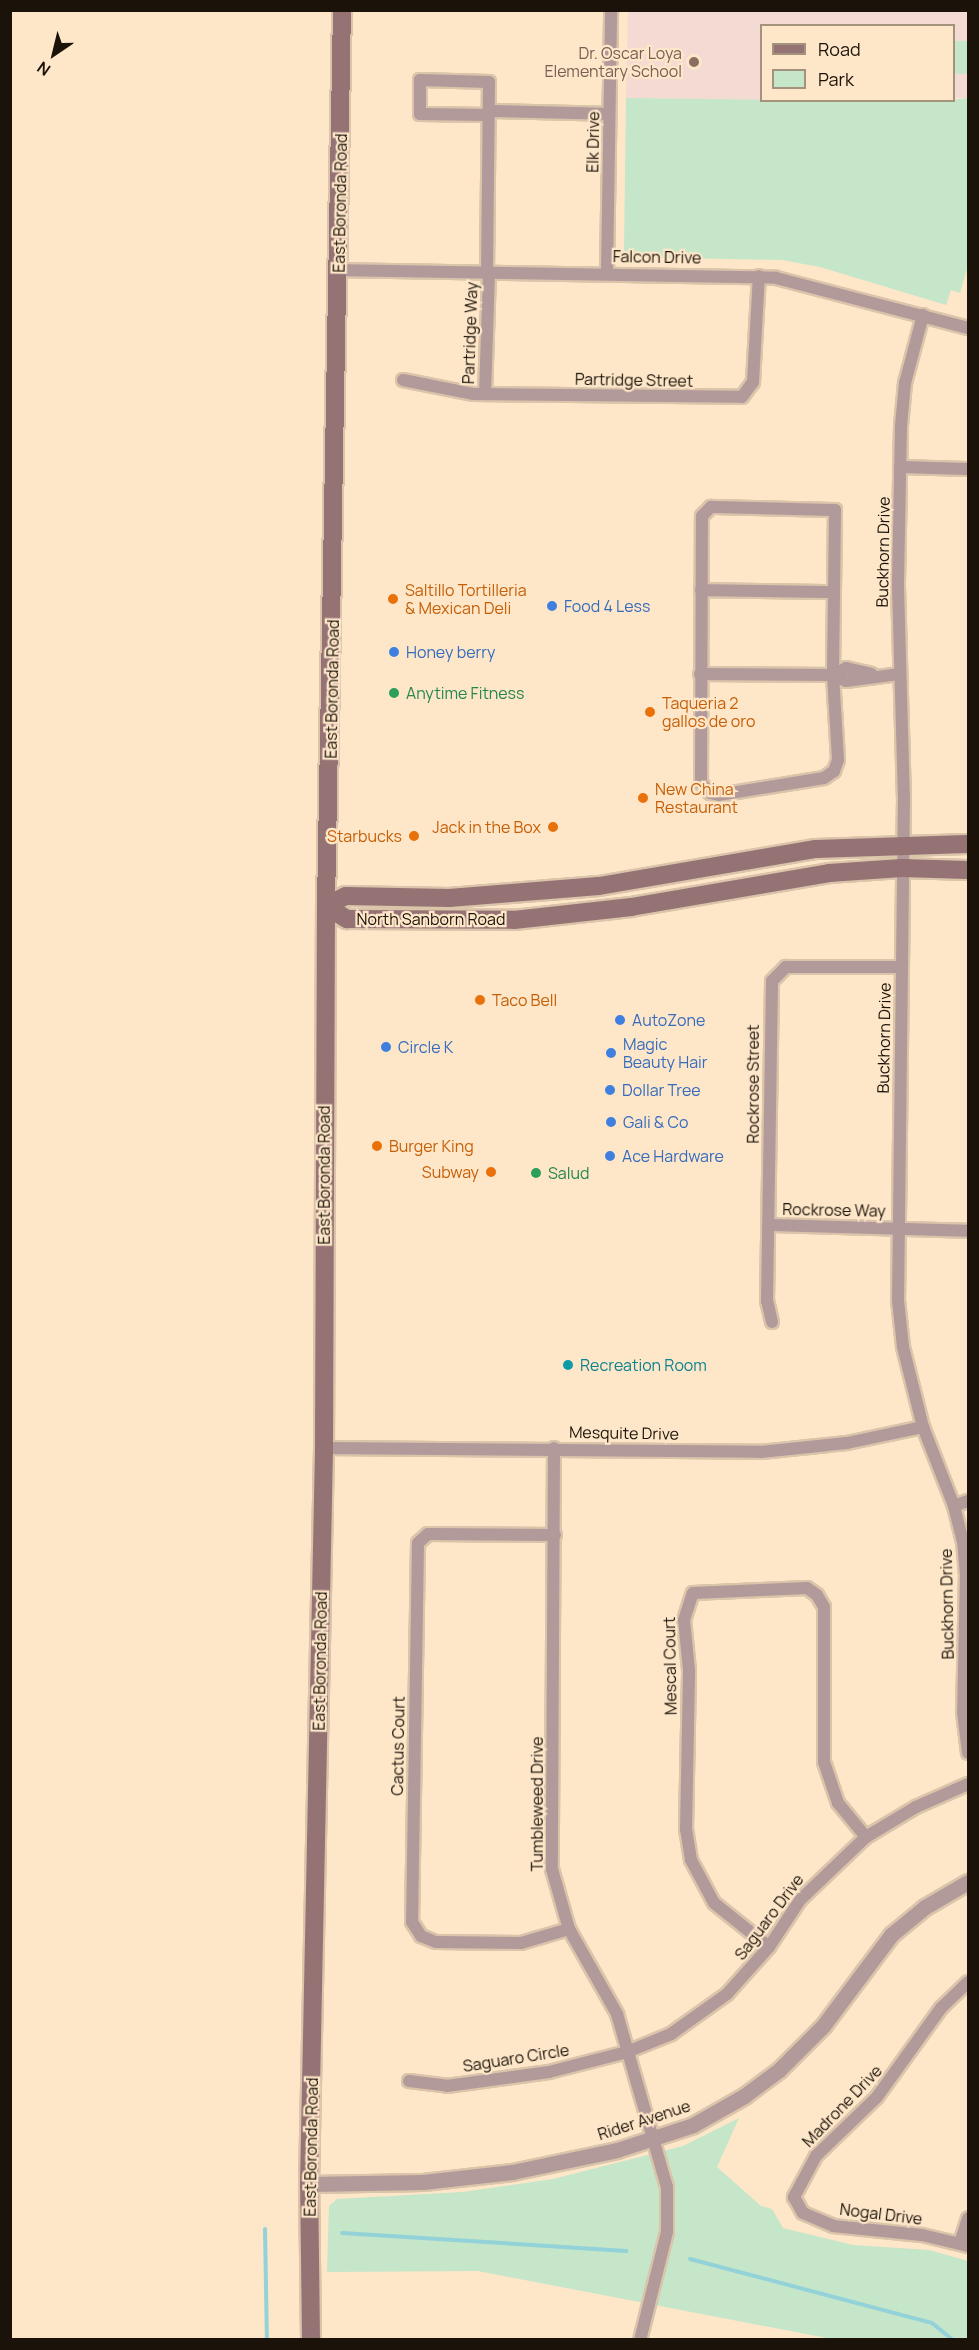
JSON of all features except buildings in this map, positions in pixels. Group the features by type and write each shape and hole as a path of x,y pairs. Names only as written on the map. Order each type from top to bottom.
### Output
{"main road":[{"name":"East Boronda Road","path":"311,2340 309,2184 324,1448 326,906 342,10"},
{"name":"North Sanborn Road","path":"326,906 346,896 449,898 599,886 816,849 902,843 969,844"},
{"name":"North Sanborn Road","path":"326,906 347,919 514,920 631,907 788,879 902,868 969,870"}],"street":[{"name":"Elk Drive","path":"607,273 611,10"},
{"name":"Partridge Way","path":"485,394 488,273 489,113 489,82 420,80 420,114 489,113"},
{"path":"489,113 609,114"},
{"name":"Falcon Drive","path":"339,270 759,276 813,285 969,328"},
{"name":"Partridge Street","path":"402,380 450,392 485,394 742,397 753,382 759,276"},
{"name":"Buckhorn Drive","path":"923,315 905,383 900,467 899,674 902,843 898,1228 900,1323 922,1427 954,1506 966,1558 963,1712 969,1753"},
{"path":"900,467 969,469"},
{"path":"711,507 835,510 833,675 838,760 831,773 824,778 719,795 706,790 700,778 701,590 703,513 711,507"},
{"path":"701,590 834,592"},
{"path":"700,674 833,675 846,668 875,675 899,674"},
{"name":"Rockrose Street","path":"772,1322 768,1307 772,981 779,970 786,967 902,967"},
{"name":"Rockrose Way","path":"770,1225 969,1231"},
{"name":"Mesquite Drive","path":"324,1448 554,1448 761,1452 847,1443 922,1427"},
{"name":"Tumbleweed Drive","path":"554,1448 551,1847 556,1889 569,1929 616,2014 666,2187 668,2216 663,2253 640,2340"},
{"path":"954,1506 969,1501"},
{"name":"Cactus Court","path":"555,1535 428,1534 418,1543 412,1922 421,1936 436,1942 521,1943 569,1929"},
{"name":"Mescal Court","path":"769,1947 714,1903 691,1860 686,1830 689,1670 684,1620 693,1593 807,1588 817,1595 824,1607 824,1762 838,1803 866,1837"},
{"name":"Saguaro Drive","path":"627,2052 671,2034 727,1994 769,1947 800,1900 866,1837 916,1807 969,1784"},
{"name":"Rider Avenue","path":"309,2184 389,2183 480,2176 568,2162 654,2140 710,2116 779,2070 823,2026 891,1935 925,1907 969,1882"},
{"name":"Madrone Drive","path":"795,2203 803,2175 816,2156 877,2097 941,2008 969,1982"},
{"name":"Saguaro Circle","path":"409,2081 447,2086 549,2072 627,2052"},
{"name":"Nogal Drive","path":"795,2203 803,2213 846,2229 922,2235 964,2244"},
{"path":"964,2244 969,2218"}],"shaded area":[{"name":"Dr. Oscar Loya Elementary School","path":"628,11 968,11 968,98 955,98 955,24 760,24 760,100 626,98"}],"green space":[{"path":"955,41 968,41 968,74 955,74"},
{"path":"626,98 760,100 760,102 955,102 955,100 968,98 968,266 960,293 951,290 946,305 820,267 782,260 630,257 624,251"},
{"path":"739,2118 717,2167 761,2206 772,2209 783,2228 853,2245 929,2250 968,2261 968,2339 832,2339 478,2271 327,2272 329,2206 337,2199 462,2192 553,2179 683,2146"}],"waterway":[{"path":"265,2229 267,2340"},
{"path":"342,2233 626,2251"},
{"path":"690,2259 932,2323 953,2340"}],"place":[{"name":"Dr. Oscar Loya Elementary School","path":"694,62"},
{"name":"Saltillo Tortilleria & Mexican Deli","path":"393,599"},
{"name":"Food 4 Less","path":"552,606"},
{"name":"Honey berry","path":"394,652"},
{"name":"Anytime Fitness","path":"394,693"},
{"name":"Taqueria 2 gallos de oro","path":"650,712"},
{"name":"New China Restaurant","path":"643,798"},
{"name":"Jack in the Box","path":"553,827"},
{"name":"Starbucks","path":"414,836"},
{"name":"Taco Bell","path":"480,1000"},
{"name":"AutoZone","path":"620,1020"},
{"name":"Circle K","path":"386,1047"},
{"name":"Magic Beauty Hair","path":"611,1053"},
{"name":"Dollar Tree","path":"610,1090"},
{"name":"Gali & Co","path":"611,1122"},
{"name":"Burger King","path":"377,1146"},
{"name":"Ace Hardware","path":"610,1156"},
{"name":"Subway","path":"491,1172"},
{"name":"Salud","path":"536,1173"},
{"name":"Recreation Room","path":"568,1365"}]}
